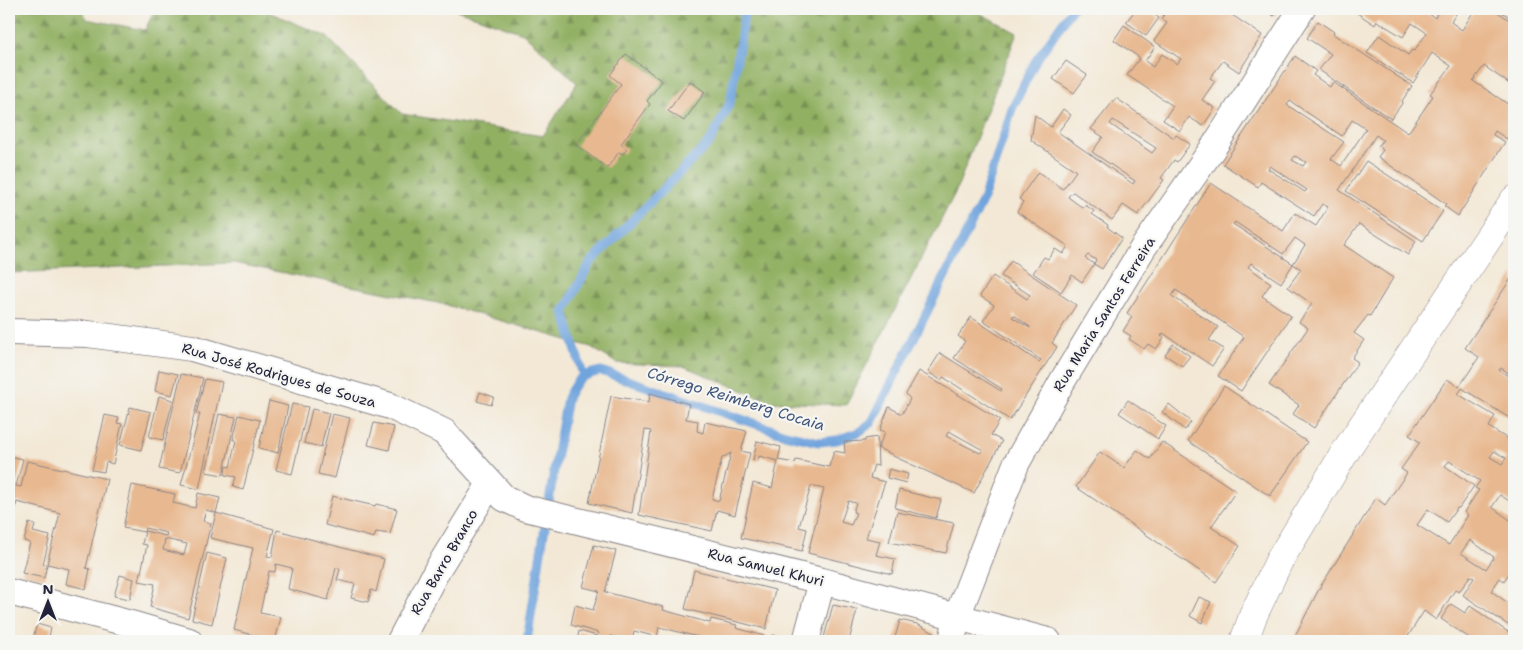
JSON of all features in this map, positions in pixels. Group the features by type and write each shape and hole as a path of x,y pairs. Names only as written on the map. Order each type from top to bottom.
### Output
{"main road":[{"path":"1244,641 1253,616 1279,561 1350,444 1514,200"}],"street":[{"name":"Rua Maria Santos Ferreira","path":"954,629 1016,464 1063,380 1143,248 1213,148 1302,9"},
{"name":"Rua José Rodrigues de Souza","path":"9,332 88,334 192,348 390,406 444,432 490,484"},
{"name":"Rua Samuel Khuri","path":"490,484 504,498 525,508 822,581 954,629 1048,641"},
{"name":"Rua Barro Branco","path":"400,641 436,570 490,484"},
{"path":"806,641 822,581"},
{"path":"9,592 188,641"}],"green space":[{"path":"9,9 82,9 86,19 145,30 155,9 261,9 326,36 402,114 543,136 577,83 523,33 454,9 972,9 1017,33 956,191 846,405 771,402 683,366 616,363 591,347 443,304 233,263 9,273"}],"building":[{"path":"1136,9 1146,9 1159,18 1146,36 1126,22"},
{"path":"1168,9 1223,9 1262,35 1239,72 1223,61 1210,78 1215,81 1202,100 1215,108 1203,126 1189,117 1180,131 1163,120 1173,106 1127,75 1140,58 1114,40 1124,25 1155,47 1145,61 1153,67 1162,54 1177,64 1181,59 1154,41 1167,23 1161,19"},
{"path":"1263,9 1279,9 1274,16"},
{"path":"1351,9 1414,9 1420,12 1422,9 1435,18 1437,13 1430,9 1459,9 1451,22 1462,30 1475,9 1493,9 1514,23 1514,87 1484,66 1473,81 1514,108 1514,127 1507,139 1495,131 1493,135 1505,142 1458,216 1444,206 1446,204 1378,157 1383,150 1378,146 1383,140 1376,135 1339,190 1416,241 1408,255 1359,224 1344,245 1393,278 1370,316 1368,315 1354,333 1364,340 1352,358 1358,362 1314,428 1293,414 1299,405 1269,385 1308,328 1299,322 1312,304 1288,287 1301,269 1293,264 1281,283 1251,263 1248,267 1271,283 1262,296 1291,316 1241,391 1218,376 1244,337 1176,290 1172,296 1218,327 1209,340 1224,349 1212,366 1163,333 1161,336 1164,338 1156,349 1148,344 1144,349 1129,339 1131,336 1123,331 1132,317 1127,313 1211,183 1283,231 1295,213 1316,226 1328,207 1322,204 1314,216 1261,182 1258,187 1223,164 1295,56 1316,71 1313,75 1330,87 1333,82 1408,133 1433,96 1430,94 1451,66 1432,53 1413,83 1367,53 1379,35 1408,55 1412,50 1414,51 1427,33 1412,23 1403,37 1377,21 1375,25","holes":["1290,101 1342,136 1352,120 1366,129 1341,166 1331,159 1344,142 1287,105","1295,156 1306,162 1303,166 1292,160","1270,166 1307,190 1305,192 1268,169","1235,222 1283,254 1295,238 1305,245 1293,264 1233,224"]},
{"path":"1497,9 1514,9 1514,20"},
{"path":"1318,21 1334,32 1333,34 1412,86 1391,119 1319,70 1331,54 1307,38"},
{"path":"626,54 662,81 647,101 650,104 621,144 627,149 623,154 619,152 607,168 576,145 621,84 610,75"},
{"path":"1066,61 1087,75 1074,93 1053,79"},
{"path":"690,81 705,92 684,121 668,111"},
{"path":"1116,98 1174,138 1176,135 1190,144 1177,162 1174,160 1161,178 1164,180 1138,215 1123,205 1112,220 1073,192 1070,194 1068,197 1083,208 1085,205 1094,211 1092,214 1122,238 1102,269 1094,264 1082,282 1072,275 1061,292 1033,273 1044,257 1048,259 1055,249 1063,254 1068,246 1017,212 1023,202 1019,199 1038,172 1063,189 1076,171 1031,140 1035,115 1051,127 1063,109 1071,115 1058,132 1133,184 1135,181 1092,152 1103,137 1091,129","holes":["1113,120 1156,148 1152,153 1110,124","1088,255 1096,260 1094,264 1085,258"]},
{"path":"1366,161 1443,211 1423,241 1346,191"},
{"path":"1011,261 1076,305 1052,343 1057,347 1010,420 943,377 941,380 928,372 940,353 1001,391 1002,389 954,358 965,341 958,336 971,317 1039,362 1041,360 983,321 994,305 980,296 993,276 1027,299 1030,295 1001,276","holes":["1014,315 1030,328 1012,317"]},
{"path":"1514,274 1514,377 1501,368 1499,370 1514,380 1514,421 1462,388 1458,394 1495,416 1489,427 1506,438 1514,426 1514,504 1500,495 1492,507 1514,523 1514,556 1510,562 1514,566 1504,581 1500,578 1491,591 1514,607 1514,641 1474,641 1441,619 1451,604 1465,613 1470,606 1508,632 1511,627 1463,595 1474,578 1470,576 1459,592 1455,590 1436,620 1424,611 1405,641 1294,641 1319,589 1376,498 1385,505 1407,473 1401,469 1420,442 1409,435 1447,379 1459,387 1479,357 1465,348","holes":["1494,451 1506,458 1502,464 1490,457","1449,461 1480,481 1475,488 1479,490 1464,512 1468,515 1449,545 1417,525 1428,509 1447,522 1474,486 1445,466","1470,540 1494,557 1486,569 1461,553"]},
{"path":"1173,344 1190,356 1182,366 1165,355"},
{"path":"159,370 178,374 172,395 155,391"},
{"path":"919,371 1000,420 991,435 1002,441 974,493 878,448 885,432 880,430 889,407 902,414 910,399 906,394","holes":["949,431 983,450 980,453 946,436"]},
{"path":"181,374 203,378 180,473 159,469"},
{"path":"205,379 222,382 199,489 181,485 200,414 196,414"},
{"path":"1224,386 1307,442 1270,496 1188,441"},
{"path":"480,392 494,397 491,405 477,401"},
{"path":"650,393 689,404 686,419 698,421 697,431 703,433 705,422 747,431 741,451 750,453 735,515 717,510 712,531 639,515 651,431 645,430 632,513 589,503 611,396 649,402","holes":["731,453 719,501 712,499 722,458"]},
{"path":"159,396 173,400 163,440 149,437"},
{"path":"1128,400 1166,426 1158,439 1119,413"},
{"path":"269,401 288,406 278,453 259,448"},
{"path":"292,404 308,407 292,474 276,470"},
{"path":"1169,404 1191,422 1185,430 1162,412"},
{"path":"130,407 151,412 141,450 120,445"},
{"path":"312,409 329,413 321,447 304,443"},
{"path":"219,414 236,417 223,475 206,472"},
{"path":"332,414 350,418 335,478 318,474"},
{"path":"105,415 119,418 117,423 122,424 113,464 106,462 104,472 92,470"},
{"path":"239,415 260,420 243,490 233,487 236,477 225,475 226,466 230,467 236,440 233,440"},
{"path":"374,423 394,427 389,450 368,445"},
{"path":"877,437 878,466 874,465 870,478 885,482 866,538 880,541 876,555 895,559 892,574 808,553 824,489 811,486 799,527 807,529 802,551 741,538 753,483 772,488 778,461 759,456 758,461 753,460 757,441 781,447 778,460 795,463 796,460 829,467 834,451 845,453 844,442 865,441 865,439","holes":["848,501 856,503 853,512 856,513 851,525 841,522"]},
{"path":"1162,442 1236,491 1211,527 1240,546 1216,582 1076,487 1100,452 1124,468 1137,450 1150,459"},
{"path":"9,456 23,459 16,486 21,487 27,461 107,479 86,568 90,569 86,589 66,584 69,569 47,564 60,513 17,502 9,531"},
{"path":"889,469 908,474 906,483 887,478"},
{"path":"132,485 175,494 173,503 195,508 198,493 220,498 216,513 206,510 203,521 211,523 188,618 150,607 155,584 139,581 147,545 142,544 145,531 166,536 167,533 145,528 144,532 123,528","holes":["165,539 187,544 184,555 163,550"]},
{"path":"899,490 941,500 936,518 895,508"},
{"path":"332,496 397,509 390,534 376,532 374,538 325,525"},
{"path":"897,512 954,523 946,553 889,542"},
{"path":"216,513 274,529 267,556 272,557 277,530 384,559 376,592 371,590 368,602 351,598 355,584 337,580 340,569 336,568 328,600 288,589 292,568 276,564 275,572 269,571 260,613 281,617 275,641 234,630 253,548 210,538"},
{"path":"29,523 35,525 33,532 50,536 43,564 47,565 44,578 22,573 30,543 24,541"},
{"path":"594,545 616,551 605,592 664,607 663,610 710,623 711,619 737,625 736,628 772,638 773,635 791,639 790,641 714,641 659,627 657,637 634,631 632,641 611,636 609,641 577,641 579,631 597,636 599,633 571,625 575,605 593,610 599,591 583,587"},
{"path":"207,553 227,558 212,624 192,619"},
{"path":"694,570 775,590 766,629 685,609"},
{"path":"120,575 134,579 130,599 114,596"},
{"path":"1199,597 1211,602 1202,623 1190,616"},
{"path":"833,605 857,610 849,641 823,641"},
{"path":"900,620 917,624 936,634 933,641 894,641"},
{"path":"37,624 51,628 48,641 32,641"}],"waterway":[{"path":"583,375 564,312 590,263 710,142 730,103 744,16 747,9"},
{"name":"Córrego Reimberg Cocaia","path":"527,641 567,398 577,382 583,376 601,371 785,434 819,442 837,440 859,432 872,422 983,200 1012,109 1035,62 1072,9"}]}
